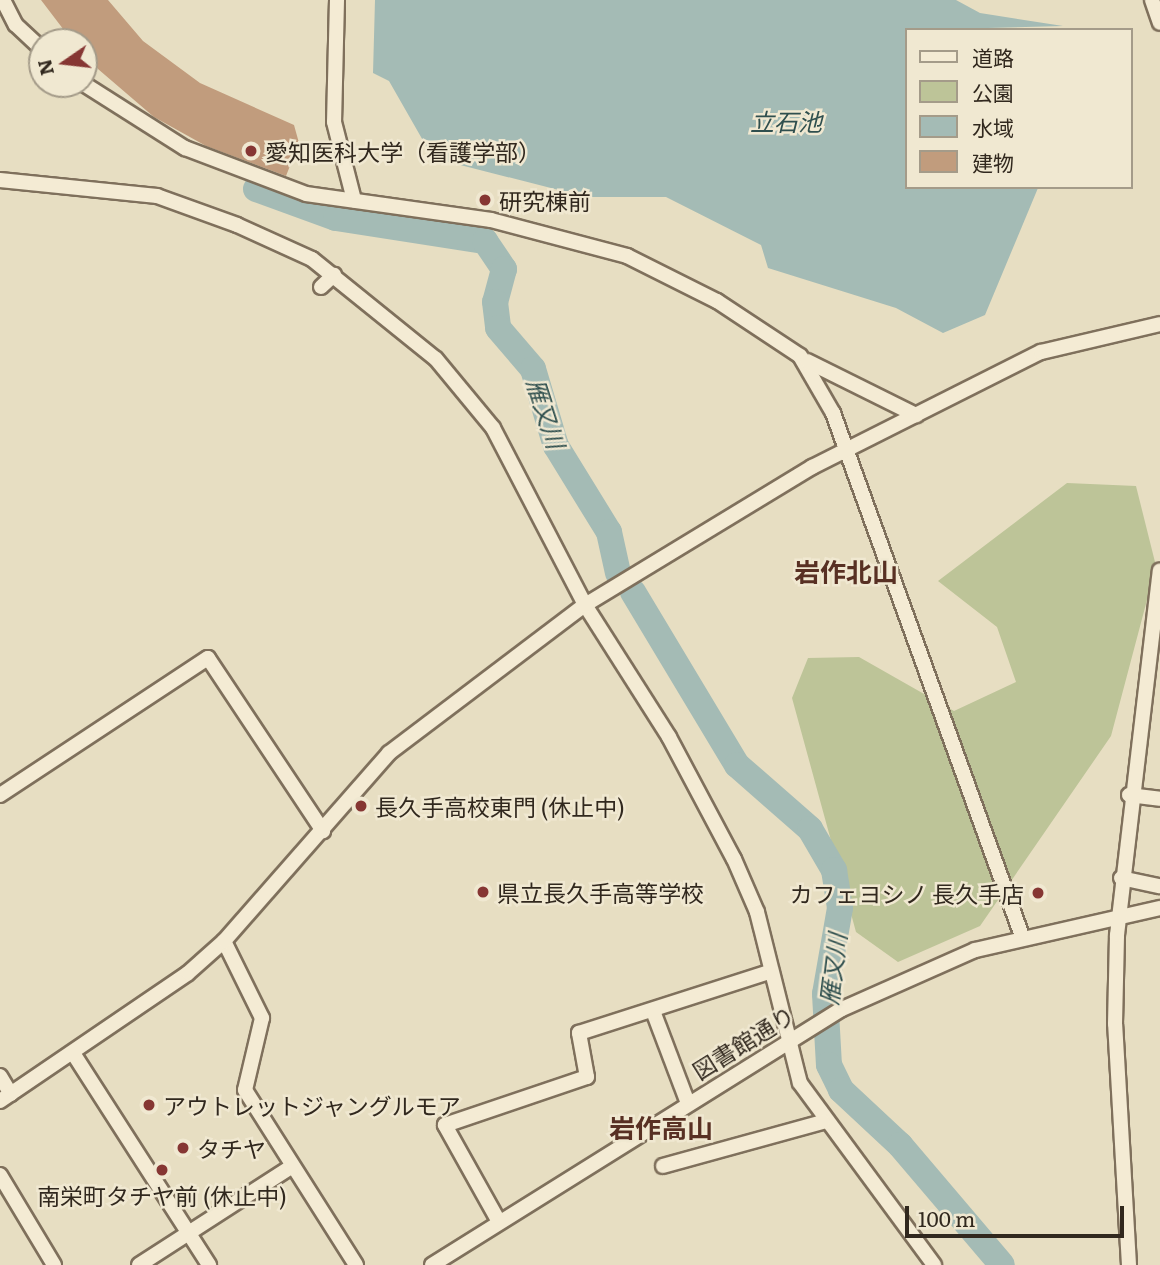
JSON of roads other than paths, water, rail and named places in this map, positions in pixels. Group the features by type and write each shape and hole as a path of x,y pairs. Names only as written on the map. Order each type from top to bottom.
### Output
{"street":[{"path":"3,0 16,26 28,37"},
{"path":"337,0 334,122 354,200"},
{"path":"1152,0 1160,23"},
{"path":"98,93 185,148 306,194 491,220 626,257 717,301 800,356 916,415"},
{"path":"0,180 157,196 261,235 334,275 416,340 493,428 586,606 669,737 734,859 757,912 769,972 800,1083 823,1122 934,1265"},
{"path":"321,287 334,275"},
{"path":"0,1076 6,1097 73,1053 225,941 389,753 435,712 586,606 847,449 1041,352 1088,336 1160,324"},
{"path":"800,356 822,386 847,449 1022,936"},
{"path":"1129,1265 1115,1024 1118,915 1129,795 1160,571"},
{"path":"0,796 208,658 323,831"},
{"path":"1129,795 1160,799"},
{"path":"1121,878 1160,886"},
{"name":"図書館通り","path":"432,1265 498,1220 688,1103 788,1037 842,1009 1022,936 1160,908"},
{"path":"225,941 262,1018 245,1090 291,1167 356,1265"},
{"path":"498,1220 445,1125 587,1076 579,1033 769,972"},
{"path":"653,1011 688,1103"},
{"path":"73,1053 209,1265"},
{"path":"663,1166 823,1122"},
{"path":"138,1265 291,1167"},
{"path":"0,1175 54,1265"}],"water":[{"name":"立石池","path":"375,0 956,0 980,13 1063,26 904,28 904,189 1038,189 985,315 943,333 896,308 768,268 761,245 666,197 586,197 433,158 389,81 373,73"}],"waterway":[{"name":"雁又川","path":"256,189 336,218 485,241 504,269 495,302 498,328 533,369 556,446 609,532 618,573"},
{"name":"雁又川","path":"633,592 737,765 810,829 834,870 840,908 825,994 829,1065 841,1090 900,1145 1002,1265"}],"place":[{"name":"愛知医科大学（看護学部）","path":"251,151"},
{"name":"研究棟前","path":"485,200"},
{"name":"長久手高校東門 (休止中)","path":"361,806"},
{"name":"県立長久手高等学校","path":"483,892"},
{"name":"カフェヨシノ 長久手店","path":"1038,893"},
{"name":"アウトレットジャングルモア","path":"149,1105"},
{"name":"タチヤ","path":"183,1148"},
{"name":"南栄町タチヤ前 (休止中)","path":"162,1170"}],"district":[{"name":"岩作北山","path":"846,571"},
{"name":"岩作高山","path":"661,1127"}]}
